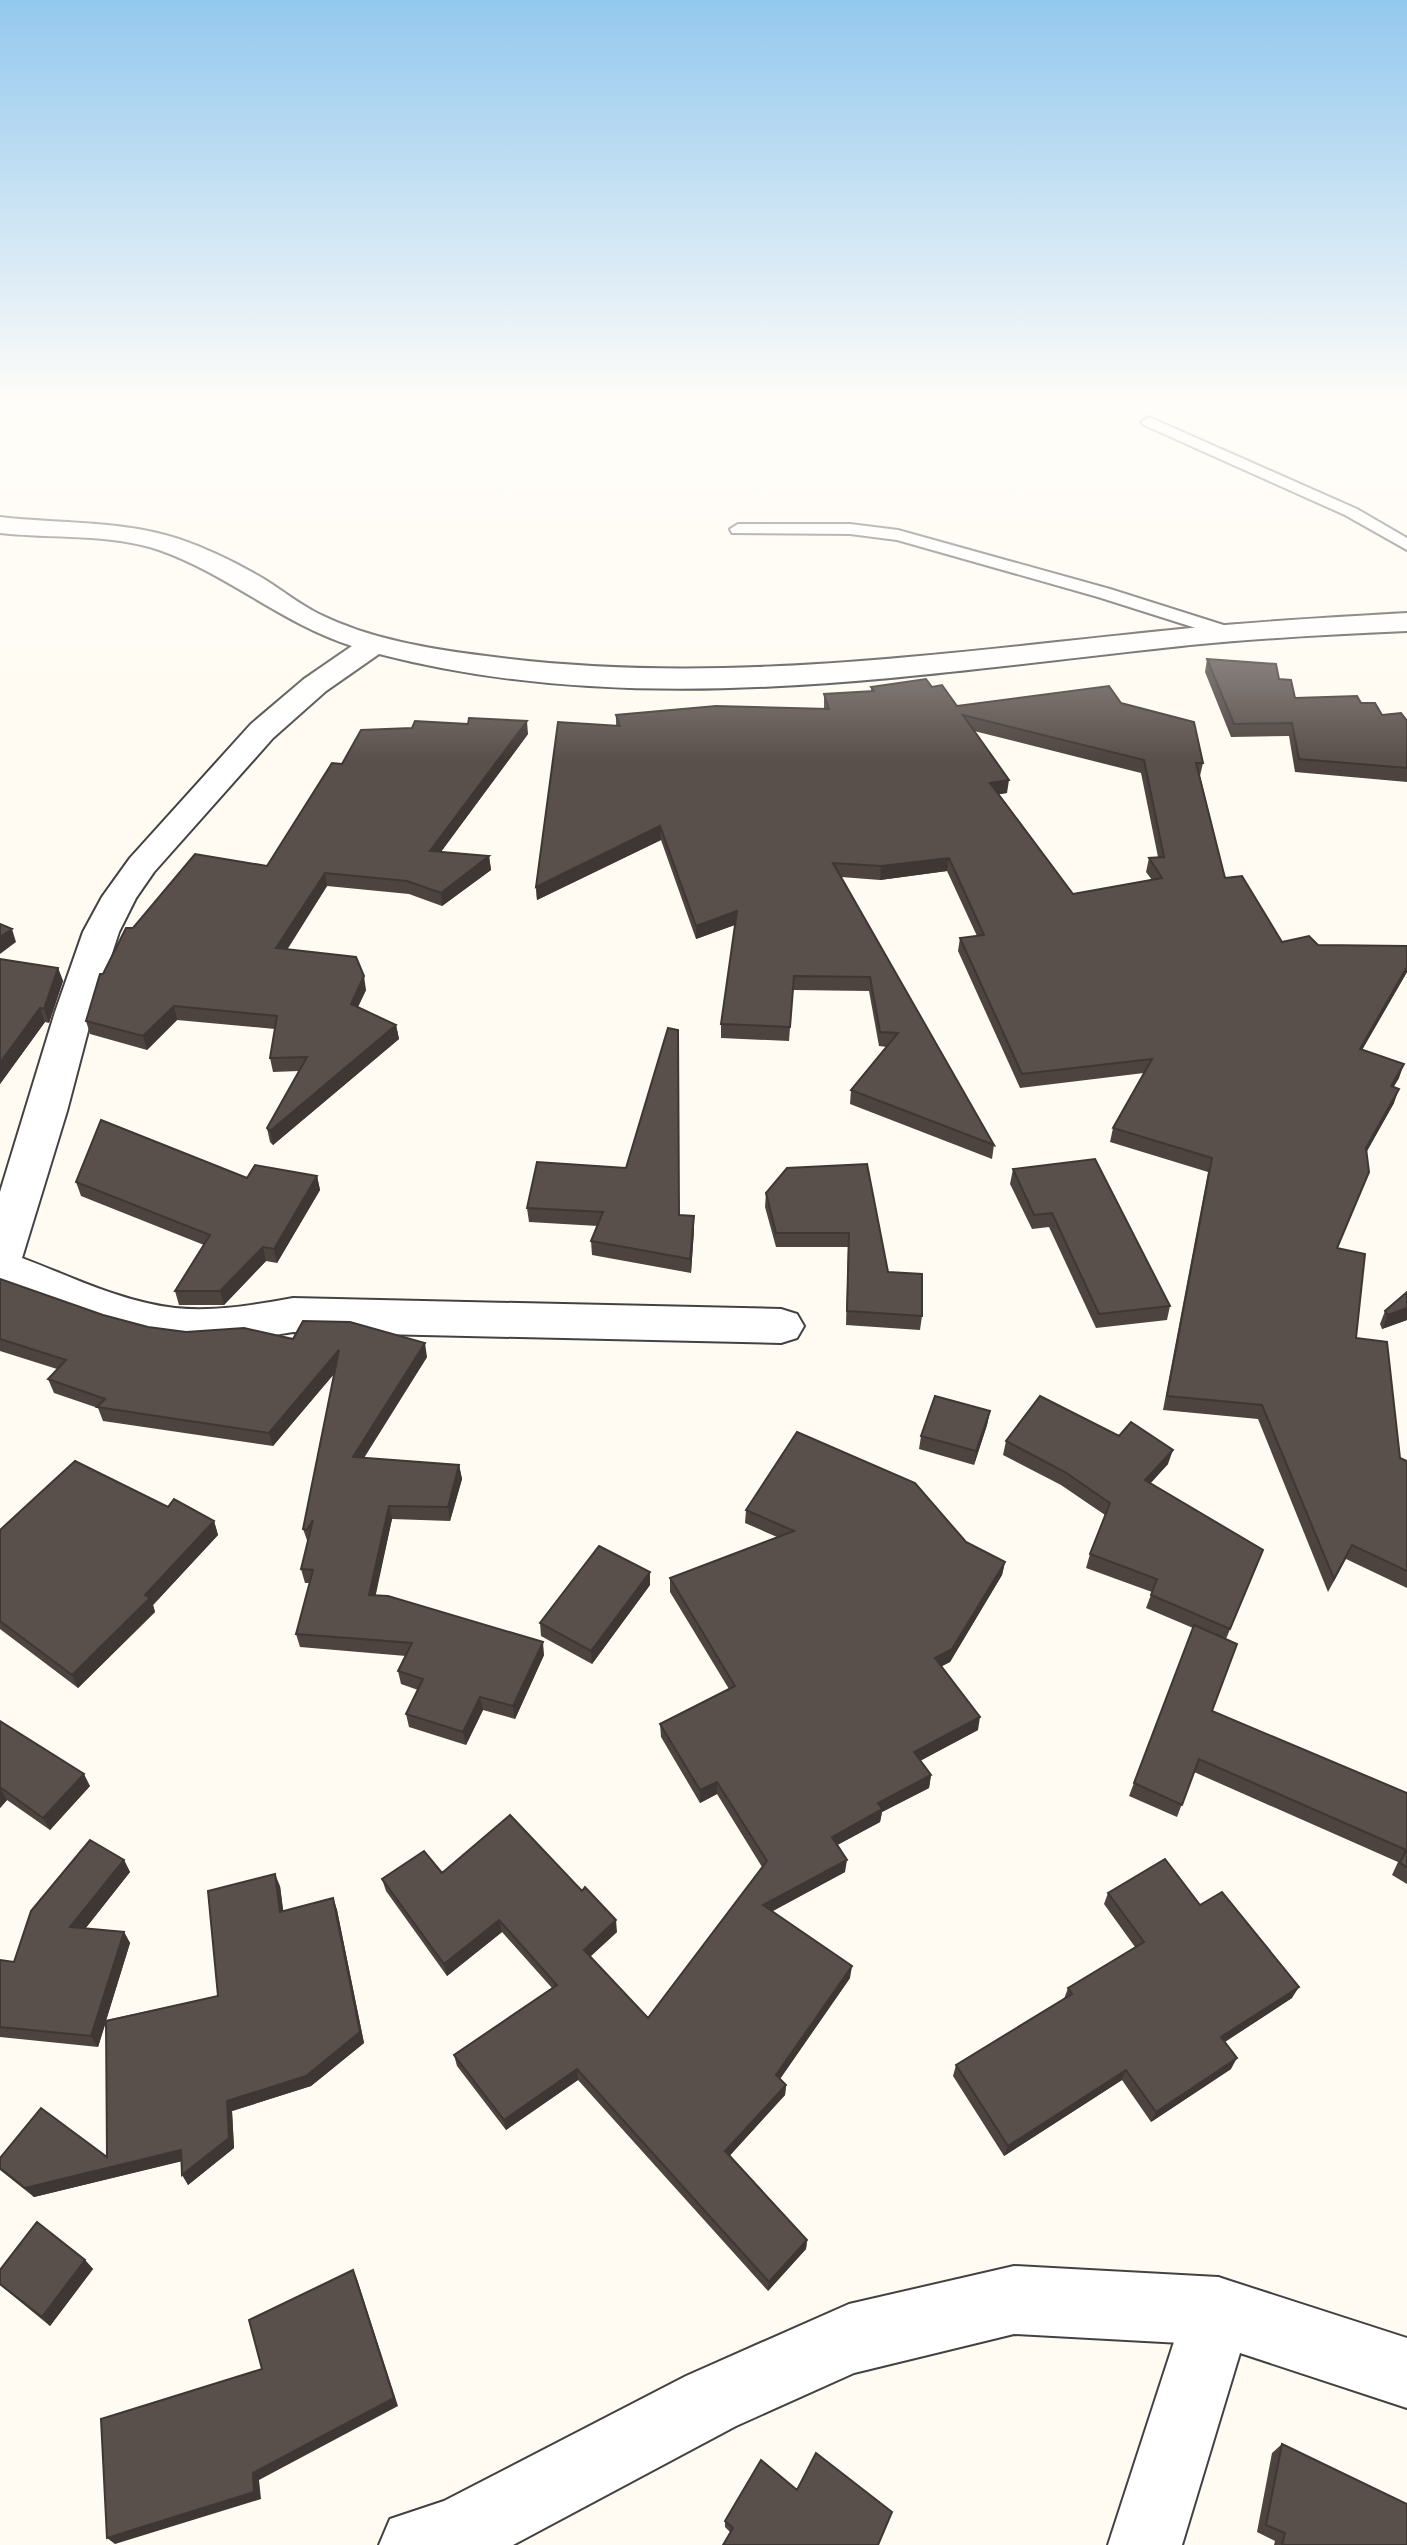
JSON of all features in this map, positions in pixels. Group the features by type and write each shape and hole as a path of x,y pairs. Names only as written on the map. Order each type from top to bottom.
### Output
{"street":[{"path":"0,525 144,538 178,549 253,584 315,623 374,644 453,660 545,672 661,680 795,676 955,664 1227,632 1407,622"},
{"path":"0,1258 92,959 101,932 119,897 142,865 262,731 315,685 374,644"},
{"path":"0,1267 132,1315 176,1325 229,1324 293,1315 781,1326"},
{"path":"416,2545 454,2536 711,2401 849,2339 1014,2300 1218,2311 1407,2373"},
{"path":"1145,2545 1218,2311"}],"lane":[{"path":"1371,524 1407,545"},
{"path":"738,529 850,529 898,535 1104,593 1227,632"}],"building":[{"path":"1207,659 1276,664 1279,679 1291,680 1295,698 1357,696 1361,703 1375,703 1382,715 1401,713 1407,721 1407,768 1299,759 1292,723 1234,724"},
{"path":"926,679 932,687 942,685 957,706 1109,686 1121,703 1194,722 1203,763 1196,763 1225,878 1242,876 1282,942 1309,936 1318,945 1407,946 1407,967 1360,1049 1404,1064 1391,1086 1399,1089 1366,1148 1369,1172 1337,1248 1365,1254 1356,1338 1387,1342 1400,1458 1407,1461 1407,1571 1352,1545 1334,1579 1262,1405 1167,1396 1212,1158 1113,1128 1152,1059 1022,1074 960,938 984,935 949,858 881,866 833,863 994,1145 851,1090 898,1033 880,1032 870,977 794,976 790,1027 721,1024 737,911 696,926 660,826 536,887 558,722 620,726 616,715 716,706 829,709 824,694 874,691 871,687","holes":["963,715 1144,760 1164,857 1149,858 1162,878 1073,894 990,783 1009,780"]},
{"path":"469,718 527,721 430,851 489,856 441,893 407,881 325,873 276,948 356,957 364,976 351,1004 396,1025 270,1131 267,1128 307,1057 270,1058 277,1016 174,1006 143,1036 86,1021 100,974 103,974 126,928 133,928 195,854 267,866 332,763 342,764 361,730 412,728 415,721 468,724"},
{"path":"0,924 12,929 0,937"},
{"path":"0,959 58,968 44,1009 40,1008 0,1063"},
{"path":"668,1028 678,1030 679,1215 694,1216 690,1259 591,1241 603,1212 527,1208 537,1162 626,1168"},
{"path":"101,1120 247,1178 255,1165 317,1176 274,1249 263,1247 220,1291 175,1291 210,1235 76,1182"},
{"path":"1095,1159 1170,1306 1099,1314 1052,1213 1034,1215 1013,1169"},
{"path":"867,1164 888,1272 922,1274 922,1316 847,1311 849,1233 776,1233 766,1193 787,1168"},
{"path":"0,1279 103,1315 148,1327 186,1332 244,1328 293,1339 303,1321 350,1322 425,1343 353,1457 459,1465 448,1507 389,1506 369,1595 388,1596 543,1642 513,1706 480,1697 463,1732 406,1714 423,1679 398,1671 412,1643 296,1634 313,1570 301,1569 313,1520 307,1530 303,1529 339,1350 269,1433 97,1407 105,1399 48,1379 66,1360 0,1339"},
{"path":"1407,1292 1407,1308 1388,1315 1385,1311"},
{"path":"935,1396 990,1411 976,1451 921,1436"},
{"path":"1040,1396 1119,1436 1131,1422 1173,1450 1145,1480 1263,1550 1230,1629 1151,1595 1157,1579 1090,1554 1110,1503 1065,1472 1006,1441"},
{"path":"797,1432 915,1483 966,1542 1005,1562 952,1649 935,1658 980,1717 914,1752 931,1775 878,1803 882,1809 832,1837 847,1860 763,1905 852,1966 776,2075 786,2085 725,2151 807,2240 769,2282 577,2069 504,2120 454,2055 557,1985 499,1920 444,1964 382,1879 424,1851 442,1873 510,1815 582,1891 585,1887 616,1920 584,1950 648,2018 767,1861 717,1782 700,1790 660,1724 735,1686 670,1578 794,1531 746,1510"},
{"path":"75,1461 168,1507 174,1499 214,1521 145,1595 150,1598 72,1675 0,1621 0,1530"},
{"path":"599,1546 650,1572 591,1651 540,1623"},
{"path":"1194,1625 1237,1644 1212,1711 1407,1793 1407,1867 1400,1863 1406,1850 1199,1759 1182,1805 1134,1783"},
{"path":"0,1721 84,1774 43,1818 0,1787"},
{"path":"90,1840 124,1860 70,1927 124,1932 91,2036 0,2027 0,1960 14,1962 31,1911"},
{"path":"1165,1859 1200,1905 1222,1892 1299,1987 1221,2037 1237,2058 1156,2112 1126,2070 1008,2146 956,2065 1072,1994 1068,1988 1144,1942 1108,1893"},
{"path":"275,1874 280,1912 333,1898 360,2032 306,2076 227,2101 229,2138 182,2175 181,2150 25,2188 0,2168 0,2158 41,2108 107,2157 106,2021 218,1996 208,1891"},
{"path":"37,2222 85,2260 42,2317 0,2284 0,2270"},
{"path":"353,2270 394,2398 253,2473 254,2492 107,2538 101,2419 262,2369 249,2320"},
{"path":"1282,2444 1407,2504 1407,2545 1282,2545 1285,2533 1266,2525"},
{"path":"816,2453 892,2512 878,2545 723,2545 733,2528 725,2521 761,2460 797,2490"}]}
